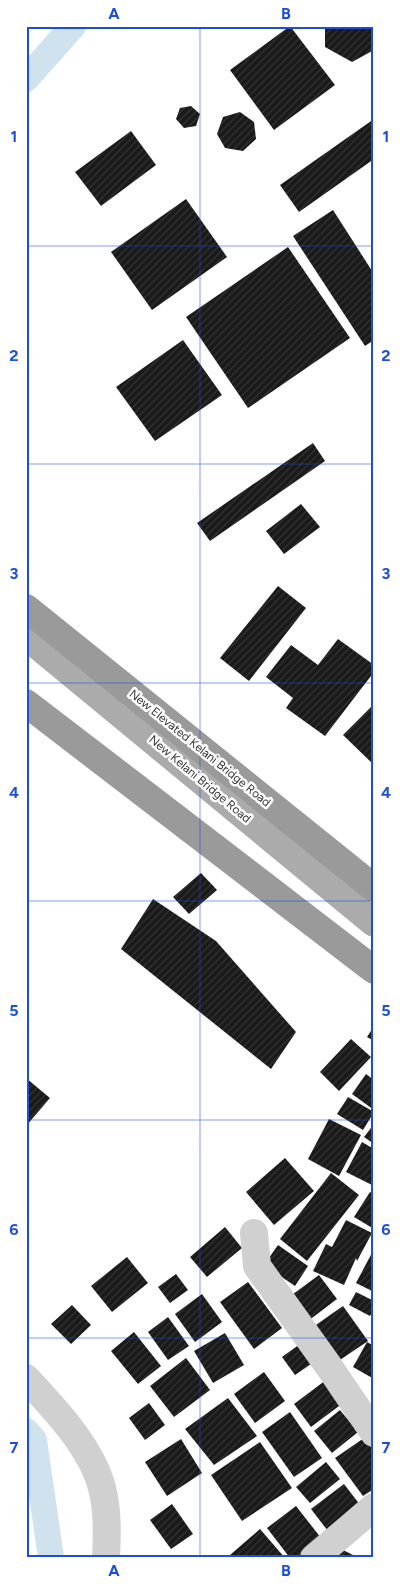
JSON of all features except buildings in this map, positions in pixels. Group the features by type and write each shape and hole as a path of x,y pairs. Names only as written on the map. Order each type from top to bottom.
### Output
{"highway":[{"name":"New Elevated Kelani Bridge Road","path":"26,608 374,888"},
{"path":"26,703 374,970"}],"main road":[{"name":"New Kelani Bridge Road","path":"26,636 374,923"},
{"path":"26,688 374,966"}],"street":[{"path":"254,1234 257,1266 374,1433"},
{"path":"26,1378 57,1412 91,1462 102,1488 107,1525 106,1558"},
{"path":"314,1558 374,1507"}],"waterway":[{"path":"26,79 73,26"},
{"path":"26,1431 34,1440 51,1558"}]}
